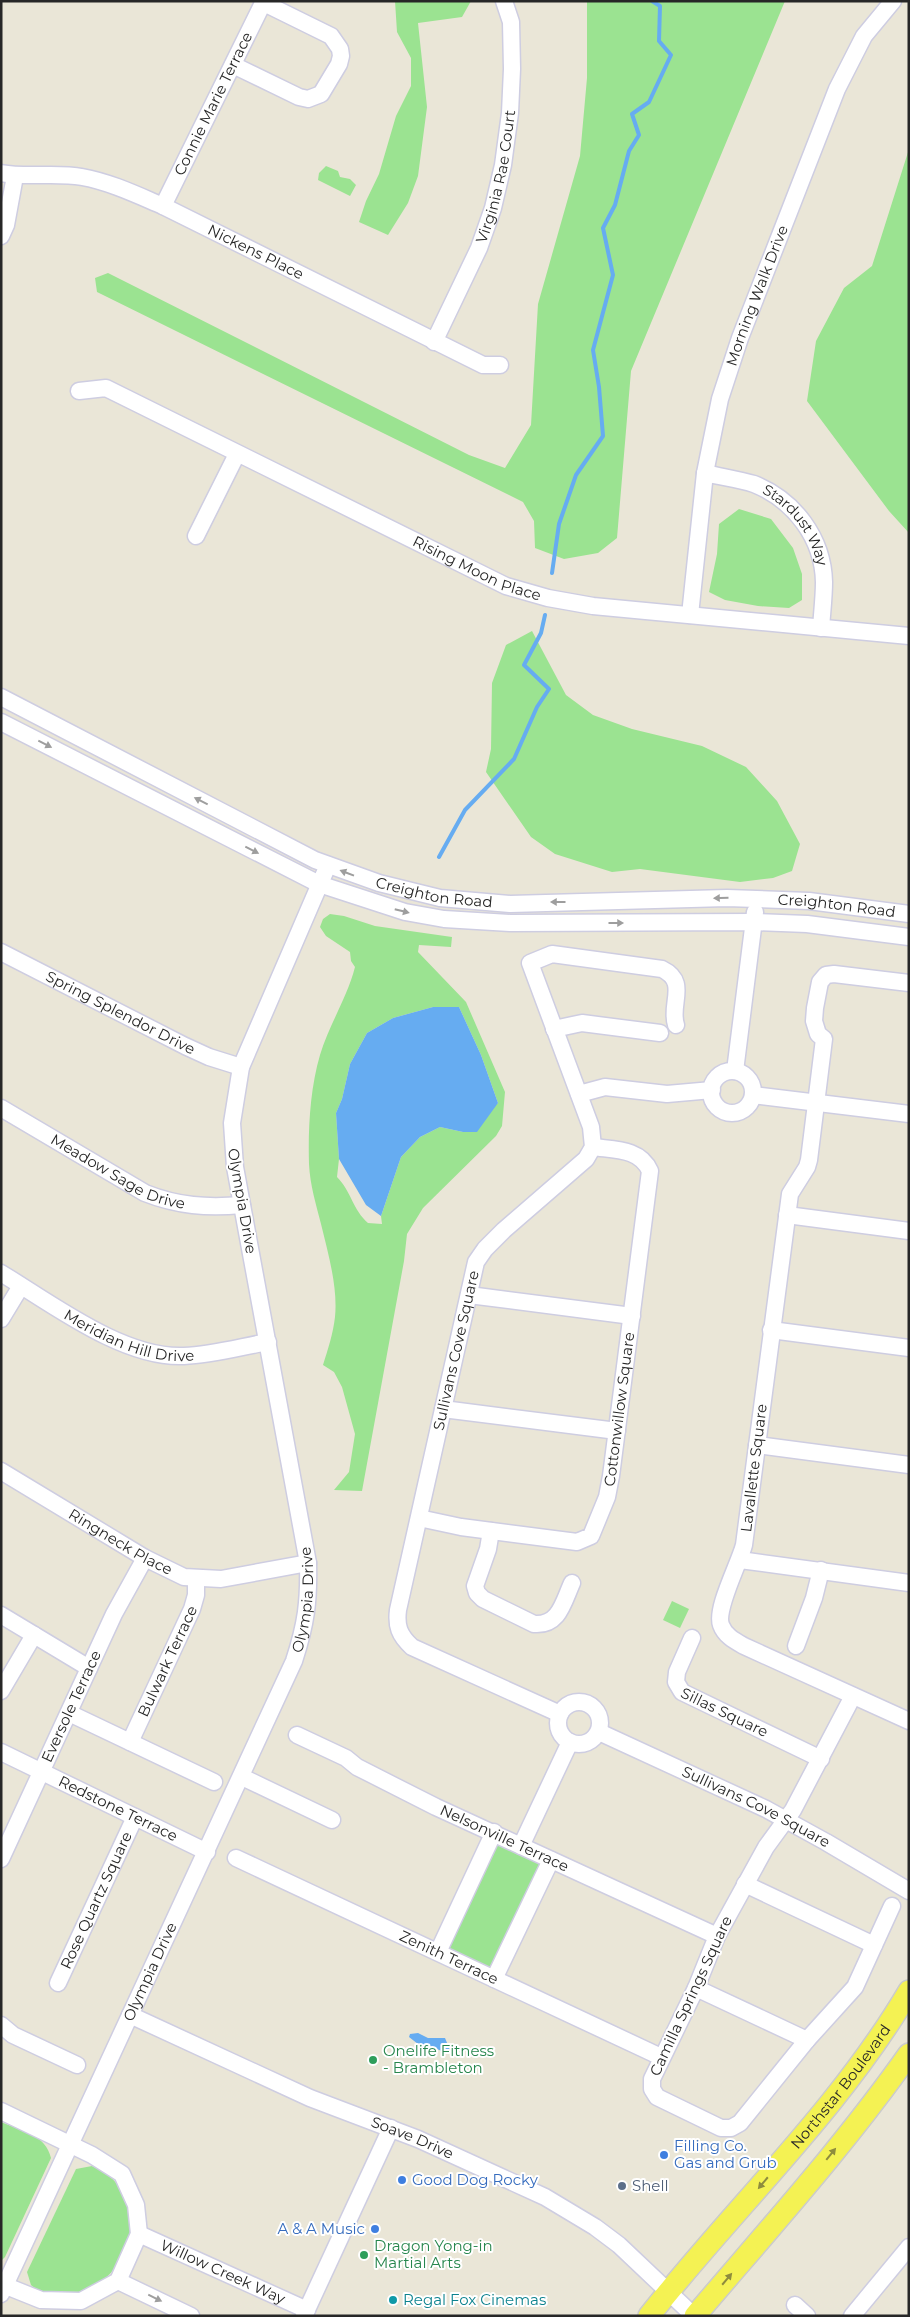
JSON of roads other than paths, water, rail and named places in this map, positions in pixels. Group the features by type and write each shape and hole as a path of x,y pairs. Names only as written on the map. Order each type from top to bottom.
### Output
{"main road":[{"name":"Northstar Boulevard","path":"649,2316 668,2291 738,2213 818,2118 864,2057 909,1991"},
{"path":"695,2316 797,2197 873,2103 909,2054"}],"street":[{"name":"Virginia Rae Court","path":"434,342 479,248 493,208 503,165 510,114 512,69 512,22 504,1"},
{"name":"Morning Walk Drive","path":"690,614 704,473 720,400 740,338 836,89 864,36 893,1"},
{"name":"Connie Marie Terrace","path":"163,206 264,2"},
{"path":"233,65 299,97 308,99 321,94 339,64 340,49 331,36 264,2"},
{"name":"Nickens Place","path":"8,174 82,177 122,190 163,206 483,365 500,365"},
{"path":"1,236 6,225 8,174"},
{"name":"Rising Moon Place","path":"79,391 106,388 506,586 548,598 593,606 909,636"},
{"path":"196,536 237,454"},
{"name":"Stardust Way","path":"704,473 753,484 784,501 804,522 819,552 823,571 821,628"},
{"name":"Creighton Road","path":"1,697 328,866 379,883 432,896 501,903 756,899 809,901 909,914"},
{"name":"Creighton Road","path":"1,722 318,884 405,912 474,922 510,924 754,922 807,924 909,937"},
{"name":"Olympia Drive","path":"3,2288 242,1777 294,1661 302,1636 309,1594 308,1564 242,1205 232,1145 232,1123 241,1067 318,884 328,866"},
{"path":"735,1071 756,899"},
{"name":"Spring Splendor Drive","path":"1,952 185,1046 209,1057 241,1067"},
{"path":"593,1147 591,1127 530,963 552,954 662,969 670,973 676,981 677,990 673,1017 676,1026"},
{"name":"Lavallette Square","path":"908,1719 744,1646 729,1637 721,1625 720,1612 744,1546 790,1194 807,1167 824,1039 818,1034 814,1021 820,982 826,975 834,974 909,983"},
{"path":"554,1029 582,1023 660,1033"},
{"path":"735,1071 749,1079 753,1087 753,1095 745,1108 738,1112 730,1112 716,1105 712,1090 719,1075 735,1071"},
{"path":"579,1094 605,1087 667,1094 712,1090"},
{"path":"753,1095 909,1114"},
{"name":"Meadow Sage Drive","path":"1,1108 145,1193 166,1201 194,1206 242,1205"},
{"name":"Sullivans Cove Square","path":"560,1714 412,1646 402,1638 396,1625 476,1262 485,1249 586,1159 593,1147"},
{"name":"Cottonwillow Square","path":"419,1518 491,1531 577,1542 592,1536 607,1497 650,1170 641,1158 632,1152 593,1147"},
{"path":"787,1215 909,1231"},
{"name":"Meridian Hill Drive","path":"1,1273 102,1334 144,1351 184,1356 268,1342"},
{"path":"1,1319 21,1286"},
{"path":"469,1295 632,1316"},
{"path":"771,1330 909,1348"},
{"path":"443,1409 617,1431"},
{"path":"757,1445 909,1464"},
{"name":"Ringneck Place","path":"1,1471 169,1571 196,1579 221,1579 308,1564"},
{"path":"491,1531 488,1549 475,1586 477,1593 482,1599 534,1624 544,1625 551,1622 556,1616 572,1584"},
{"name":"Eversole Terrace","path":"1,1859 114,1614 145,1558"},
{"path":"740,1560 909,1583"},
{"path":"796,1646 814,1598 821,1570"},
{"name":"Bulwark Terrace","path":"130,1742 192,1609 196,1595 196,1579"},
{"path":"1,1616 89,1668"},
{"path":"1,1691 34,1635"},
{"name":"Sillas Square","path":"692,1638 676,1672 676,1682 682,1692 821,1759"},
{"name":"Camilla Springs Square","path":"853,1696 793,1810 766,1847 717,1936 696,1988 652,2079 652,2089 657,2097 721,2128 731,2128 740,2123 807,2040 855,1987 892,1906"},
{"path":"585,1702 597,1710 600,1717 599,1732 589,1741 576,1744 570,1742 558,1727 560,1714 570,1704 585,1702"},
{"path":"69,1713 214,1782"},
{"name":"Sullivans Cove Square","path":"599,1732 785,1820 909,1891"},
{"name":"Nelsonville Terrace","path":"297,1735 346,1758 357,1767 436,1807 717,1936"},
{"path":"521,1846 570,1742"},
{"name":"Redstone Terrace","path":"1,1752 207,1852"},
{"path":"242,1777 332,1820"},
{"name":"Rose Quartz Square","path":"58,1983 135,1817"},
{"path":"438,1952 494,1832"},
{"name":"Zenith Terrace","path":"236,1858 661,2057"},
{"path":"494,1979 551,1860"},
{"path":"745,1884 874,1945"},
{"path":"696,1988 807,2040"},
{"name":"Soave Drive","path":"130,2015 310,2098 391,2128 545,2197 572,2212 619,2245 695,2316"},
{"path":"1,2025 13,2035 77,2065"},
{"path":"1,2112 99,2158 122,2174 136,2206 139,2234 118,2281 81,2300 68,2302 41,2300 3,2288"},
{"path":"305,2313 391,2128"},
{"name":"Willow Creek Way","path":"139,2234 305,2313"},
{"path":"852,2316 909,2247"},
{"path":"118,2281 191,2316"},
{"path":"795,2305 807,2316"}],"water":[{"path":"433,1007 459,1007 481,1055 498,1103 477,1132 463,1132 440,1127 420,1137 401,1157 381,1216 366,1205 339,1159 336,1113 342,1099 350,1064 367,1033 393,1018"},
{"path":"418,2033 428,2038 445,2038 450,2050 446,2053 428,2045 418,2044 409,2037 410,2034"}],"waterway":[{"path":"552,573 559,524 576,475 603,436 599,387 593,350 613,275 603,228 615,205 629,151 639,135 632,114 649,102 671,55 659,41 660,6 652,1"},
{"path":"439,857 465,810 514,759 537,707 549,689 524,665 541,633 545,615"}],"place":[{"name":"Onelife Fitness - Brambleton","path":"373,2060"},
{"name":"Filling Co. Gas and Grub","path":"664,2155"},
{"name":"Good Dog Rocky","path":"402,2180"},
{"name":"Shell","path":"622,2186"},
{"name":"A & A Music","path":"375,2229"},
{"name":"Dragon Yong-in Martial Arts","path":"364,2255"},
{"name":"Regal Fox Cinemas","path":"393,2300"}]}
